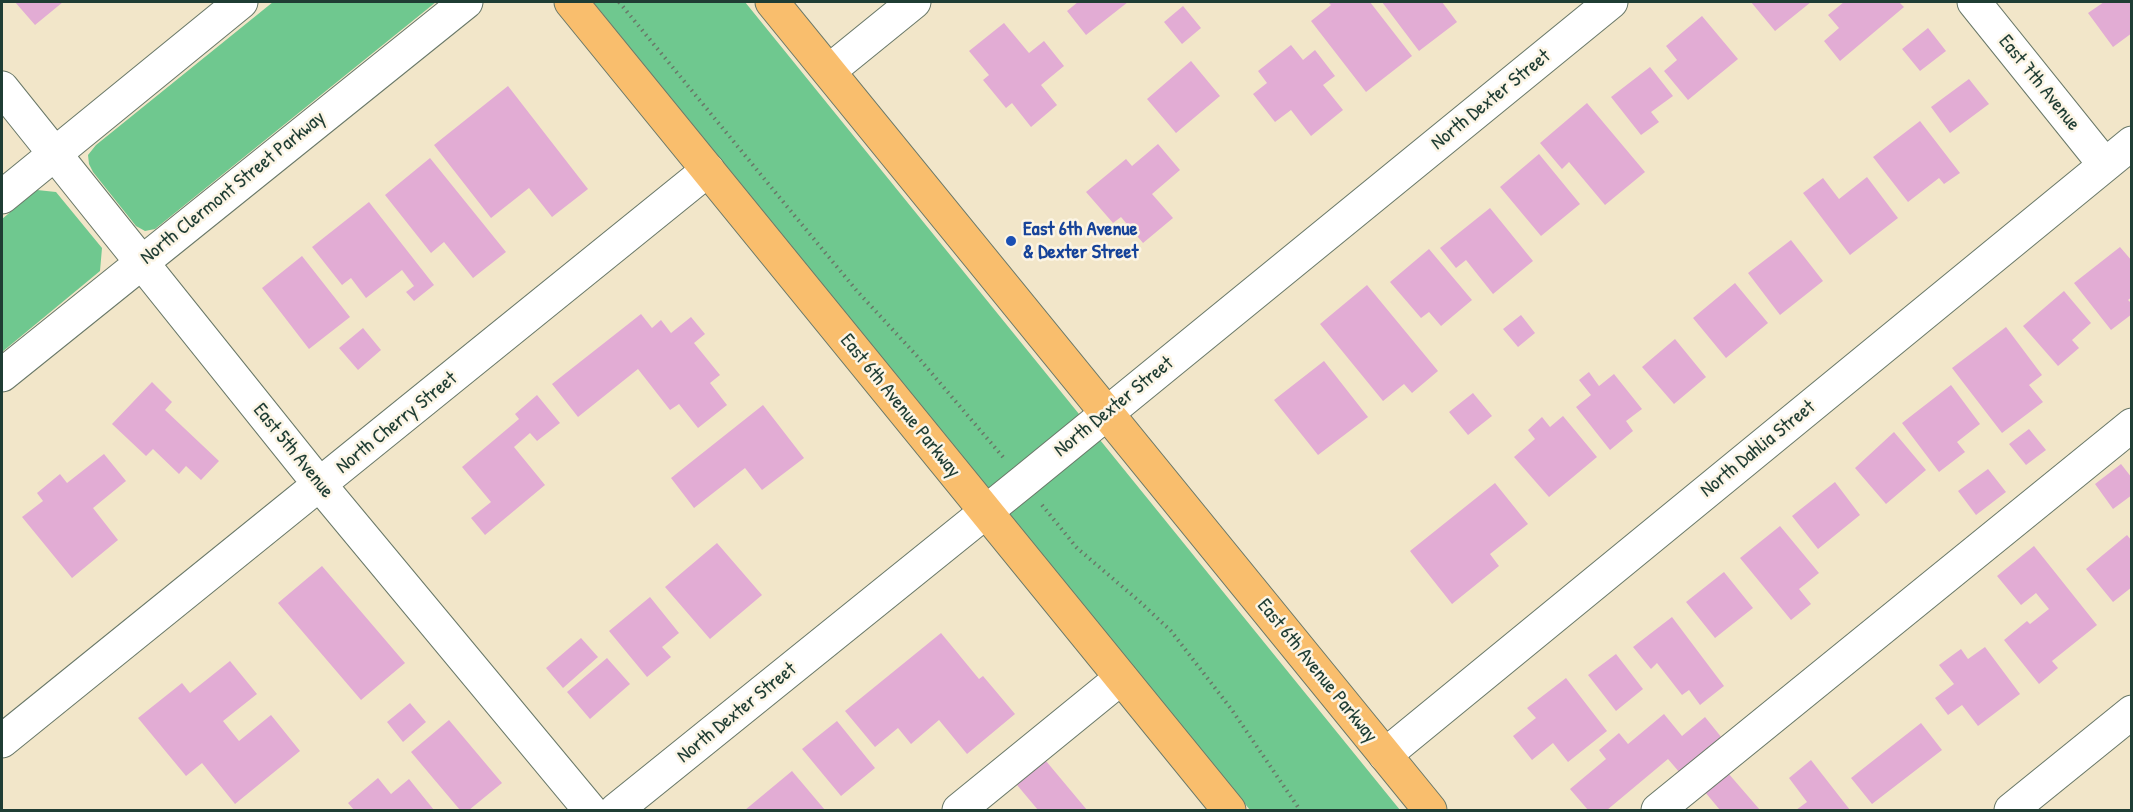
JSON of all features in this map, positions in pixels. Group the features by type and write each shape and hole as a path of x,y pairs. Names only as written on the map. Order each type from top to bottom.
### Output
{"main road":[{"name":"East 6th Avenue Parkway","path":"571,2 1229,810"},
{"name":"East 6th Avenue Parkway","path":"772,2 1430,810"}],"street":[{"path":"2,197 241,2"},
{"name":"North Clermont Street Parkway","path":"2,375 466,2"},
{"path":"829,71 914,2"},
{"name":"North Dexter Street","path":"616,810 1024,482 1611,2"},
{"name":"East 7th Avenue","path":"1974,2 2105,165"},
{"name":"East 5th Avenue","path":"2,88 320,485 590,810"},
{"name":"North Dahlia Street","path":"1385,755 2132,143"},
{"name":"North Cherry Street","path":"2,741 708,170"},
{"path":"1658,810 2132,425"},
{"path":"959,810 1121,678"},
{"path":"2012,810 2132,712"}],"path":[{"path":"619,2 829,257 918,356 1077,548 1139,600 1171,631 1226,701 1300,810"}],"green space":[{"path":"273,2 436,2 155,229 145,231 136,226 93,172 88,155 96,145"},
{"path":"593,2 745,2 1400,810 1250,810"},
{"path":"37,190 56,192 102,248 100,271 2,352 2,219"}],"building":[{"path":"15,2 63,2 35,25"},
{"path":"1078,2 1128,2 1086,35 1067,11"},
{"path":"1328,2 1370,2 1412,56 1366,92 1311,21 1331,5"},
{"path":"1382,2 1442,2 1457,22 1419,51"},
{"path":"1751,2 1811,2 1775,31"},
{"path":"1844,2 1899,2 1904,7 1840,61 1824,41 1839,28 1828,15"},
{"path":"2104,2 2132,2 2132,33 2113,47 2088,13"},
{"path":"1183,6 1201,28 1182,44 1164,22"},
{"path":"1702,16 1738,59 1688,100 1664,71 1677,60 1666,46"},
{"path":"1004,23 1029,53 1044,41 1064,66 1041,85 1057,105 1031,127 1012,103 1006,108 983,80 989,75 969,51"},
{"path":"1928,28 1946,51 1920,71 1902,49"},
{"path":"1291,45 1303,60 1315,50 1335,76 1323,85 1343,110 1311,136 1291,110 1275,122 1253,94 1267,83 1258,71"},
{"path":"1191,61 1220,96 1176,133 1147,99"},
{"path":"1650,67 1673,96 1651,112 1659,122 1641,135 1611,97"},
{"path":"1969,79 1989,104 1950,133 1931,107"},
{"path":"508,86 588,189 552,217 529,188 491,218 434,145"},
{"path":"1587,103 1645,172 1605,205 1569,162 1562,169 1540,143"},
{"path":"1920,121 1960,173 1944,184 1939,178 1908,202 1873,157"},
{"path":"1158,144 1180,170 1152,194 1173,218 1143,243 1121,217 1113,223 1086,192 1126,159 1132,166"},
{"path":"1539,154 1580,204 1541,236 1500,187"},
{"path":"430,158 506,252 473,278 444,242 431,253 385,195"},
{"path":"1867,177 1898,218 1850,255 1803,193 1823,178 1839,199"},
{"path":"369,202 434,285 414,301 406,292 414,286 402,270 366,298 351,278 342,285 312,247"},
{"path":"1490,208 1533,261 1493,294 1466,260 1456,268 1440,248"},
{"path":"1791,240 1823,281 1780,315 1748,273"},
{"path":"2120,247 2132,261 2132,297 2128,300 2132,304 2132,314 2111,330 2074,283"},
{"path":"1429,249 1472,300 1441,326 1429,312 1421,318 1390,282"},
{"path":"302,256 350,317 309,349 262,288"},
{"path":"1735,283 1768,323 1726,358 1693,318"},
{"path":"1367,285 1438,371 1412,393 1404,384 1383,401 1320,324"},
{"path":"2064,291 2091,323 2072,340 2079,348 2058,366 2023,326"},
{"path":"641,314 652,328 661,320 671,333 691,317 705,334 694,343 720,375 710,383 727,405 698,428 679,404 670,410 638,369 578,417 552,384"},
{"path":"1521,315 1535,333 1518,347 1503,329"},
{"path":"2006,327 2042,375 2029,385 2043,402 2002,433 1952,368"},
{"path":"363,328 381,350 358,370 339,348"},
{"path":"1675,339 1706,377 1674,404 1642,367"},
{"path":"1324,361 1368,417 1318,455 1274,400"},
{"path":"1589,372 1599,386 1614,374 1642,409 1626,421 1633,431 1610,450 1576,407 1591,395 1579,380"},
{"path":"152,382 172,402 165,410 219,461 201,480 186,466 179,474 153,449 146,456 112,424"},
{"path":"1951,385 1980,424 1957,442 1965,452 1939,472 1902,423"},
{"path":"1473,393 1492,416 1468,435 1449,412"},
{"path":"537,395 560,423 537,441 530,433 514,447 545,485 485,535 471,518 491,502 462,467 519,419 515,414"},
{"path":"763,405 804,458 762,490 745,468 694,508 671,478"},
{"path":"1563,416 1597,457 1549,497 1514,457 1535,439 1528,430 1542,417 1550,427"},
{"path":"2029,429 2046,450 2026,465 2009,444"},
{"path":"1894,432 1926,470 1886,504 1855,468"},
{"path":"104,454 126,481 93,508 118,540 72,578 22,517 43,501 37,493 60,474 67,483"},
{"path":"2121,464 2132,478 2132,495 2113,509 2095,484"},
{"path":"1988,469 2006,492 1976,515 1958,491"},
{"path":"1835,482 1860,515 1818,549 1792,516"},
{"path":"1495,483 1528,524 1490,554 1499,566 1452,604 1410,551"},
{"path":"1780,526 1819,573 1799,589 1811,604 1791,620 1740,558"},
{"path":"2127,535 2132,541 2132,587 2113,602 2086,569"},
{"path":"717,543 762,595 710,639 665,587"},
{"path":"2034,546 2097,625 2052,661 2058,668 2039,684 2004,640 2027,621 2030,624 2049,609 2036,593 2021,605 1997,576"},
{"path":"322,566 405,663 361,700 278,603"},
{"path":"1724,572 1753,608 1715,638 1686,602"},
{"path":"650,597 679,633 662,647 671,657 647,677 609,631"},
{"path":"1672,617 1724,686 1700,705 1689,690 1682,695 1657,663 1651,669 1633,647"},
{"path":"941,633 979,679 983,676 1015,714 967,754 939,720 911,744 898,728 875,747 845,711"},
{"path":"581,638 598,657 563,688 546,668"},
{"path":"1985,647 2020,694 1978,726 1962,705 1948,715 1935,698 1954,684 1939,665 1961,649 1968,659"},
{"path":"1616,654 1643,689 1616,711 1588,675"},
{"path":"607,658 630,684 590,719 567,692"},
{"path":"230,661 257,694 223,721 239,741 271,715 300,751 235,804 202,763 186,776 138,718 182,683 190,693"},
{"path":"1566,678 1607,731 1568,762 1553,743 1532,760 1513,736 1536,718 1527,708"},
{"path":"410,703 426,722 403,742 387,722"},
{"path":"1664,714 1682,736 1705,717 1722,738 1680,773 1668,759 1607,810 1588,810 1570,789 1606,759 1599,750 1619,733 1628,744"},
{"path":"449,720 502,783 469,810 460,810 411,752"},
{"path":"837,721 875,768 841,796 802,749"},
{"path":"1921,723 1942,750 1872,804 1851,778"},
{"path":"1041,755 1087,810 1038,810 1012,779"},
{"path":"1811,760 1850,810 1796,810 1807,802 1789,778"},
{"path":"792,771 825,810 745,810"},
{"path":"1728,773 1760,810 1720,810 1705,792"},
{"path":"378,778 391,794 409,779 434,810 354,810 348,803"}],"place":[{"name":"East 6th Avenue & Dexter Street","path":"1011,241"}]}
